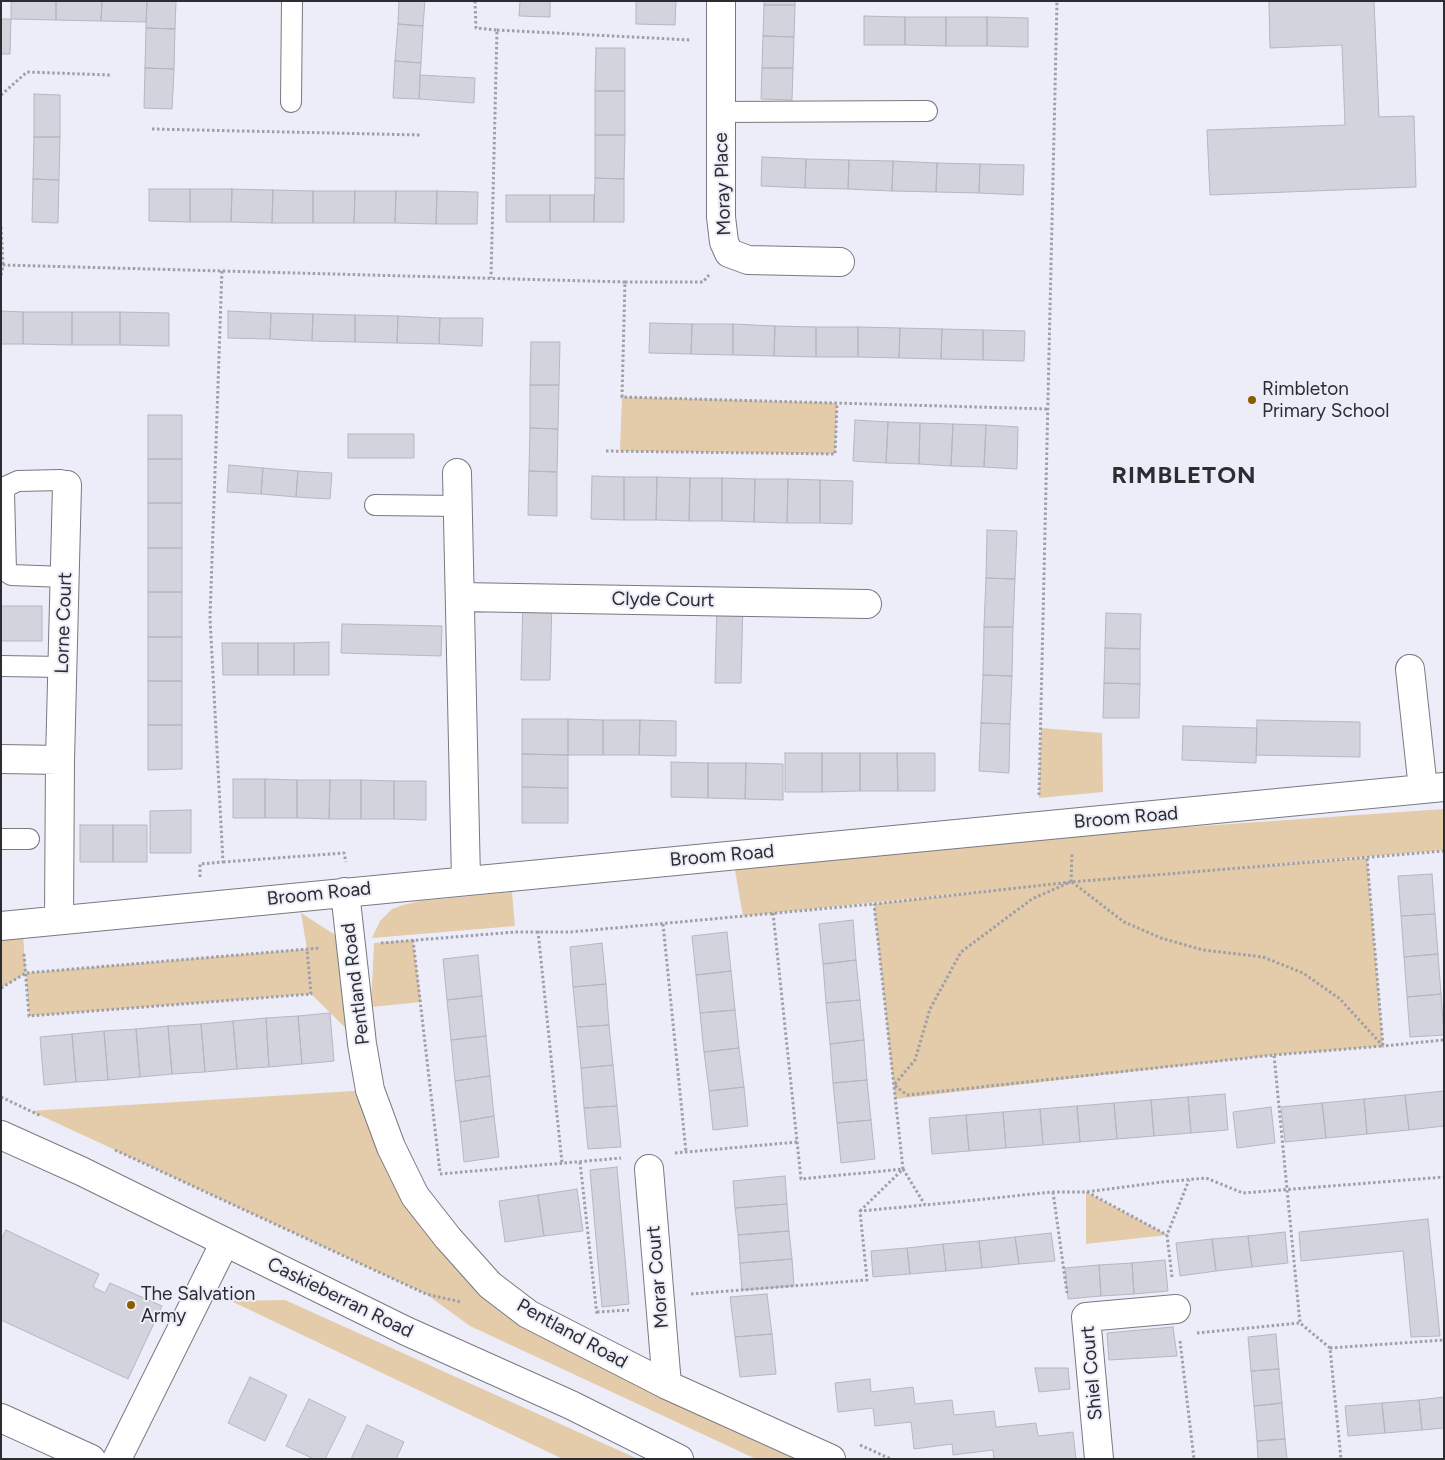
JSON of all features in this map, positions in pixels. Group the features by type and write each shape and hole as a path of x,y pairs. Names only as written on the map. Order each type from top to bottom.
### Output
{"street":[{"name":"Moray Place","path":"722,1 721,217 724,242 729,252 748,260 840,262"},
{"path":"457,473 466,880"},
{"name":"Lorne Court","path":"59,919 60,760 67,485"},
{"name":"Clyde Court","path":"460,597 867,604"},
{"path":"1410,669 1433,788"},
{"path":"1,759 60,760"},
{"name":"Broom Road","path":"12,924 1433,788"},
{"name":"Pentland Road","path":"347,891 362,1044 370,1090 391,1147 415,1196 490,1285 528,1314 667,1385 832,1459"},
{"name":"Caskieberran Road","path":"1,1135 81,1171 406,1331 571,1404 680,1459"},
{"name":"Morar Court","path":"649,1170 667,1385"},
{"path":"117,1459 225,1242"},
{"name":"Shiel Court","path":"1100,1459 1086,1317 1176,1309"},
{"path":"1,1418 91,1459"}],"lane":[{"path":"291,102 292,1"},
{"path":"721,112 927,111"},
{"path":"65,577 12,574 6,571 4,493 7,486 18,481 61,480 67,485"},
{"path":"375,505 459,506"},
{"path":"1,666 62,667"},
{"path":"1,839 29,839"}],"path":[{"path":"475,1 476,28 721,41"},
{"path":"1039,826 1057,1"},
{"path":"491,278 497,30"},
{"path":"1,95 27,72 110,75"},
{"path":"152,129 421,135"},
{"path":"1,227 2,274"},
{"path":"2,264 625,282 703,282 729,252"},
{"path":"222,269 210,618 223,862"},
{"path":"625,282 622,397 1048,409"},
{"path":"606,451 835,454 837,404"},
{"path":"1,988 26,973 413,940 538,931 571,932 874,904 1071,882 1444,851"},
{"path":"201,905 200,864 344,852 347,891"},
{"path":"1368,858 1383,1046"},
{"path":"1071,882 1124,922 1161,938 1203,950 1263,957 1303,973 1340,999 1383,1046"},
{"path":"894,1085 915,1060 930,1009 961,952 1032,899 1071,882"},
{"path":"874,904 903,1168 925,1204"},
{"path":"773,914 801,1179 903,1168"},
{"path":"12,924 26,973 29,1016 311,994 307,949"},
{"path":"663,924 686,1152"},
{"path":"538,931 562,1163"},
{"path":"413,940 441,1183"},
{"path":"894,1085 907,1095 1274,1055 1444,1040"},
{"path":"1274,1055 1300,1323 1330,1348 1444,1340"},
{"path":"1,1097 49,1119"},
{"path":"111,1148 426,1294 470,1304"},
{"path":"580,1162 598,1319"},
{"path":"860,1211 903,1168"},
{"path":"860,1211 1053,1192 1086,1192 1154,1182 1206,1178 1243,1194 1444,1178"},
{"path":"1086,1192 1167,1235"},
{"path":"687,1295 867,1280 860,1211"},
{"path":"1188,1334 1300,1323"},
{"path":"1330,1348 1341,1459"},
{"path":"855,1443 891,1459"}],"shaded area":[{"path":"622,397 837,403 835,454 620,451"},
{"path":"1041,728 1102,733 1103,792 1039,798"},
{"path":"1444,809 1444,850 1232,868 1367,858 1383,1046 1274,1055 895,1099 874,904 993,890 743,916 735,870 1073,835"},
{"path":"512,892 515,926 372,938 380,921 392,909 403,905 420,901"},
{"path":"301,913 351,945 362,1044 311,994 29,1016 26,973 307,949"},
{"path":"22,923 26,973 1,988 1,926"},
{"path":"413,940 421,1002 371,1007 374,943"},
{"path":"370,1090 391,1147 490,1285 831,1459 756,1459 470,1326 426,1294 31,1111"},
{"path":"1086,1192 1167,1235 1086,1244"},
{"path":"285,1300 638,1459 563,1459 231,1301"}],"building":[{"path":"11,1 56,1 56,20 11,19"},
{"path":"56,1 102,1 101,21 56,20"},
{"path":"102,1 147,1 146,22 101,21"},
{"path":"147,1 176,1 175,29 146,28"},
{"path":"399,1 425,1 423,26 398,24"},
{"path":"520,1 550,1 550,17 519,16"},
{"path":"636,1 676,1 675,25 636,24"},
{"path":"764,1 795,1 795,5 764,5"},
{"path":"1269,1 1374,1 1379,117 1414,116 1416,187 1210,195 1207,130 1345,125 1342,45 1270,48"},
{"path":"764,5 795,5 794,37 763,36"},
{"path":"864,16 905,17 905,45 864,45"},
{"path":"905,17 946,17 946,46 905,45"},
{"path":"946,17 987,17 987,46 946,46"},
{"path":"987,17 1028,18 1028,47 987,46"},
{"path":"1,19 11,19 10,54 1,54"},
{"path":"398,24 423,26 421,63 395,61"},
{"path":"146,28 175,29 174,69 145,68"},
{"path":"763,36 794,37 793,68 762,68"},
{"path":"596,48 625,48 625,91 595,91"},
{"path":"395,61 421,63 419,99 393,98"},
{"path":"145,68 174,69 172,109 144,108"},
{"path":"762,68 793,68 792,100 761,99"},
{"path":"420,75 475,78 474,103 419,99"},
{"path":"595,91 625,91 625,135 595,135"},
{"path":"34,94 60,95 60,137 34,137"},
{"path":"595,135 625,135 624,179 595,178"},
{"path":"34,137 60,137 59,180 33,179"},
{"path":"762,157 806,159 805,188 761,186"},
{"path":"806,159 849,160 848,189 805,188"},
{"path":"849,160 893,161 892,191 848,189"},
{"path":"893,161 937,163 936,192 892,191"},
{"path":"937,163 980,164 979,193 936,192"},
{"path":"980,164 1024,165 1023,195 979,193"},
{"path":"595,178 624,179 624,222 594,222"},
{"path":"33,179 59,180 58,223 32,222"},
{"path":"149,189 190,189 190,222 149,221"},
{"path":"190,189 232,189 231,222 190,222"},
{"path":"232,189 273,190 272,223 231,222"},
{"path":"273,190 313,191 313,223 272,223"},
{"path":"313,191 355,191 354,223 313,223"},
{"path":"355,191 396,191 395,223 354,223"},
{"path":"396,191 437,191 436,224 395,223"},
{"path":"437,191 478,192 477,224 436,224"},
{"path":"506,195 550,195 550,222 506,222"},
{"path":"550,195 594,195 594,222 550,222"},
{"path":"1,311 23,312 23,344 1,344"},
{"path":"228,311 271,313 270,339 228,338"},
{"path":"23,312 72,312 72,345 23,344"},
{"path":"72,312 120,312 120,345 72,345"},
{"path":"120,312 169,313 169,346 120,345"},
{"path":"271,313 313,314 312,341 270,339"},
{"path":"313,314 355,315 355,342 312,341"},
{"path":"355,315 398,316 397,343 355,342"},
{"path":"398,316 440,318 439,344 397,343"},
{"path":"440,318 483,318 482,346 439,344"},
{"path":"650,323 692,324 691,354 649,353"},
{"path":"692,324 733,324 733,355 691,354"},
{"path":"733,324 775,326 774,356 733,355"},
{"path":"775,326 816,327 816,357 774,356"},
{"path":"816,327 858,327 858,357 816,357"},
{"path":"858,327 900,328 899,358 858,357"},
{"path":"900,328 942,329 941,359 899,358"},
{"path":"942,329 983,330 983,360 941,359"},
{"path":"983,330 1025,331 1024,361 983,360"},
{"path":"531,342 560,342 559,385 530,385"},
{"path":"530,385 559,385 558,429 530,428"},
{"path":"148,415 182,415 182,459 148,459"},
{"path":"855,420 888,422 886,463 853,461"},
{"path":"888,422 920,423 919,464 886,463"},
{"path":"920,423 953,424 951,466 919,464"},
{"path":"953,424 986,425 984,467 951,466"},
{"path":"986,425 1018,427 1017,469 984,467"},
{"path":"530,428 558,429 557,472 529,471"},
{"path":"348,434 414,434 414,458 348,458"},
{"path":"148,459 182,459 182,503 148,503"},
{"path":"229,465 263,468 261,494 227,492"},
{"path":"263,468 298,471 296,497 261,494"},
{"path":"298,471 332,473 330,499 296,497"},
{"path":"529,471 557,472 557,516 528,515"},
{"path":"592,476 624,477 624,520 591,519"},
{"path":"624,477 657,477 656,520 624,520"},
{"path":"657,477 690,478 689,521 656,520"},
{"path":"690,478 722,478 722,521 689,521"},
{"path":"722,478 755,479 754,522 722,521"},
{"path":"755,479 788,479 787,523 754,522"},
{"path":"788,479 820,480 820,523 787,523"},
{"path":"820,480 853,481 852,524 820,523"},
{"path":"148,503 182,503 182,548 148,548"},
{"path":"987,530 1017,531 1015,579 986,578"},
{"path":"148,548 182,548 182,592 148,592"},
{"path":"986,578 1015,579 1013,627 984,627"},
{"path":"148,592 182,592 182,637 148,637"},
{"path":"523,598 552,599 550,680 521,680"},
{"path":"717,600 743,601 741,683 715,683"},
{"path":"1,606 42,606 42,641 1,641"},
{"path":"1106,613 1141,614 1140,649 1105,648"},
{"path":"342,624 442,626 441,656 341,653"},
{"path":"984,627 1013,627 1012,676 983,675"},
{"path":"148,637 182,637 182,681 148,681"},
{"path":"329,642 329,675 294,675 294,643"},
{"path":"222,643 258,643 258,675 223,675"},
{"path":"258,643 294,643 294,675 258,675"},
{"path":"1105,648 1140,649 1140,684 1104,683"},
{"path":"983,675 1012,676 1010,724 981,723"},
{"path":"148,681 182,681 182,725 148,725"},
{"path":"1104,683 1140,684 1139,718 1103,718"},
{"path":"522,719 568,719 568,755 522,754"},
{"path":"568,719 603,720 603,755 568,755"},
{"path":"603,720 640,720 639,755 603,755"},
{"path":"640,720 676,721 676,756 639,755"},
{"path":"1257,720 1360,722 1360,757 1256,755"},
{"path":"981,723 1010,724 1009,773 979,771"},
{"path":"148,725 182,725 182,769 148,770"},
{"path":"1183,726 1257,728 1256,763 1182,760"},
{"path":"785,753 822,753 822,792 785,792"},
{"path":"822,753 860,753 860,791 822,792"},
{"path":"860,753 897,753 898,791 860,791"},
{"path":"897,753 935,753 935,791 898,791"},
{"path":"522,754 568,755 568,788 522,787"},
{"path":"671,762 708,763 708,798 671,797"},
{"path":"708,763 746,763 745,799 708,798"},
{"path":"746,763 783,764 783,800 745,799"},
{"path":"233,779 265,779 265,818 233,818"},
{"path":"265,779 297,780 297,818 265,818"},
{"path":"297,780 330,780 329,819 297,818"},
{"path":"330,780 361,780 361,819 329,819"},
{"path":"361,780 394,781 394,819 361,819"},
{"path":"394,781 426,781 426,820 394,819"},
{"path":"522,787 568,788 568,823 522,823"},
{"path":"191,810 191,853 150,853 150,811"},
{"path":"80,825 113,825 113,862 80,862"},
{"path":"113,825 147,825 147,862 113,862"},
{"path":"1432,874 1435,914 1401,916 1398,876"},
{"path":"1435,914 1438,954 1404,957 1401,916"},
{"path":"853,920 856,960 823,964 819,924"},
{"path":"727,932 731,971 696,975 692,936"},
{"path":"602,943 606,984 573,987 570,947"},
{"path":"1438,954 1441,994 1407,997 1404,957"},
{"path":"478,955 482,996 447,1000 443,959"},
{"path":"856,960 860,1000 826,1003 823,964"},
{"path":"731,971 735,1010 700,1013 696,975"},
{"path":"606,984 609,1025 577,1027 573,987"},
{"path":"1441,994 1444,1035 1410,1037 1407,997"},
{"path":"482,996 486,1036 451,1040 447,1000"},
{"path":"860,1000 864,1040 830,1044 826,1003"},
{"path":"735,1010 739,1048 704,1052 700,1013"},
{"path":"330,1013 334,1061 302,1064 298,1016"},
{"path":"298,1016 302,1064 269,1067 266,1018"},
{"path":"266,1018 269,1067 237,1069 233,1021"},
{"path":"233,1021 237,1069 205,1072 201,1024"},
{"path":"201,1024 205,1072 172,1074 168,1026"},
{"path":"609,1025 613,1065 581,1068 577,1027"},
{"path":"168,1026 172,1074 140,1077 136,1029"},
{"path":"136,1029 140,1077 108,1080 104,1031"},
{"path":"104,1031 108,1080 76,1082 72,1034"},
{"path":"72,1034 76,1082 44,1085 40,1037"},
{"path":"486,1036 490,1076 455,1081 451,1040"},
{"path":"864,1040 867,1080 833,1083 830,1044"},
{"path":"739,1048 744,1087 709,1091 704,1052"},
{"path":"613,1065 617,1106 584,1108 581,1068"},
{"path":"490,1076 494,1116 460,1122 455,1081"},
{"path":"867,1080 871,1120 837,1123 833,1083"},
{"path":"744,1087 748,1126 713,1130 709,1091"},
{"path":"1444,1091 1444,1126 1409,1130 1405,1095"},
{"path":"1225,1094 1228,1130 1191,1133 1188,1097"},
{"path":"1405,1095 1409,1130 1367,1134 1364,1099"},
{"path":"1188,1097 1191,1133 1154,1136 1151,1100"},
{"path":"1364,1099 1367,1134 1326,1138 1322,1103"},
{"path":"1151,1100 1154,1136 1117,1139 1114,1103"},
{"path":"1114,1103 1117,1139 1080,1142 1077,1106"},
{"path":"1322,1103 1326,1138 1285,1142 1281,1107"},
{"path":"617,1106 621,1147 588,1149 584,1108"},
{"path":"1077,1106 1080,1142 1043,1145 1040,1109"},
{"path":"1271,1107 1275,1143 1237,1148 1233,1112"},
{"path":"1040,1109 1043,1145 1006,1148 1003,1112"},
{"path":"1003,1112 1006,1148 969,1151 966,1115"},
{"path":"966,1115 969,1151 932,1154 929,1118"},
{"path":"494,1116 499,1157 464,1162 460,1122"},
{"path":"871,1120 875,1159 841,1163 837,1123"},
{"path":"617,1167 629,1304 602,1307 590,1170"},
{"path":"785,1176 787,1204 735,1208 733,1181"},
{"path":"577,1189 583,1231 544,1236 538,1195"},
{"path":"538,1195 544,1236 505,1242 499,1201"},
{"path":"787,1204 789,1231 738,1235 735,1208"},
{"path":"1428,1219 1440,1336 1411,1337 1403,1251 1301,1261 1299,1232"},
{"path":"6,1230 99,1274 93,1287 105,1293 110,1283 162,1306 128,1379 1,1320 1,1240"},
{"path":"789,1231 792,1259 740,1263 738,1235"},
{"path":"1285,1232 1288,1263 1252,1267 1248,1236"},
{"path":"1051,1233 1055,1261 1019,1264 1015,1237"},
{"path":"1248,1236 1252,1267 1216,1271 1212,1239"},
{"path":"1015,1237 1019,1264 982,1268 979,1241"},
{"path":"1212,1239 1216,1271 1180,1276 1176,1243"},
{"path":"979,1241 982,1268 946,1271 943,1244"},
{"path":"943,1244 946,1271 910,1274 907,1248"},
{"path":"907,1248 910,1274 873,1277 871,1251"},
{"path":"792,1259 794,1286 742,1290 740,1263"},
{"path":"1165,1260 1168,1291 1134,1294 1132,1263"},
{"path":"1132,1263 1134,1294 1101,1296 1099,1265"},
{"path":"1099,1265 1101,1296 1068,1299 1065,1268"},
{"path":"767,1294 772,1334 735,1337 730,1297"},
{"path":"1173,1327 1177,1356 1109,1360 1107,1333"},
{"path":"772,1334 776,1374 740,1377 735,1337"},
{"path":"1276,1334 1279,1369 1251,1371 1248,1337"},
{"path":"1035,1368 1068,1368 1070,1389 1039,1392"},
{"path":"1279,1369 1282,1403 1254,1406 1251,1371"},
{"path":"250,1377 287,1395 265,1441 228,1423"},
{"path":"870,1379 871,1392 913,1387 915,1404 952,1400 954,1415 994,1411 996,1427 1036,1423 1038,1436 1073,1432 1076,1459 994,1459 993,1450 953,1455 952,1444 914,1449 911,1422 875,1426 873,1408 838,1412 835,1383"},
{"path":"1444,1397 1444,1428 1422,1430 1419,1400"},
{"path":"309,1399 346,1417 325,1459 314,1459 286,1446"},
{"path":"1419,1400 1422,1430 1385,1433 1382,1403"},
{"path":"1282,1403 1285,1439 1257,1441 1254,1406"},
{"path":"1382,1403 1385,1433 1348,1436 1345,1406"},
{"path":"367,1425 404,1442 396,1459 351,1459"},
{"path":"1285,1439 1287,1459 1258,1459 1257,1441"}],"place":[{"name":"Rimbleton Primary School","path":"1252,400"},
{"name":"The Salvation Army","path":"131,1305"}],"district":[{"name":"RIMBLETON","path":"1184,476"}]}
